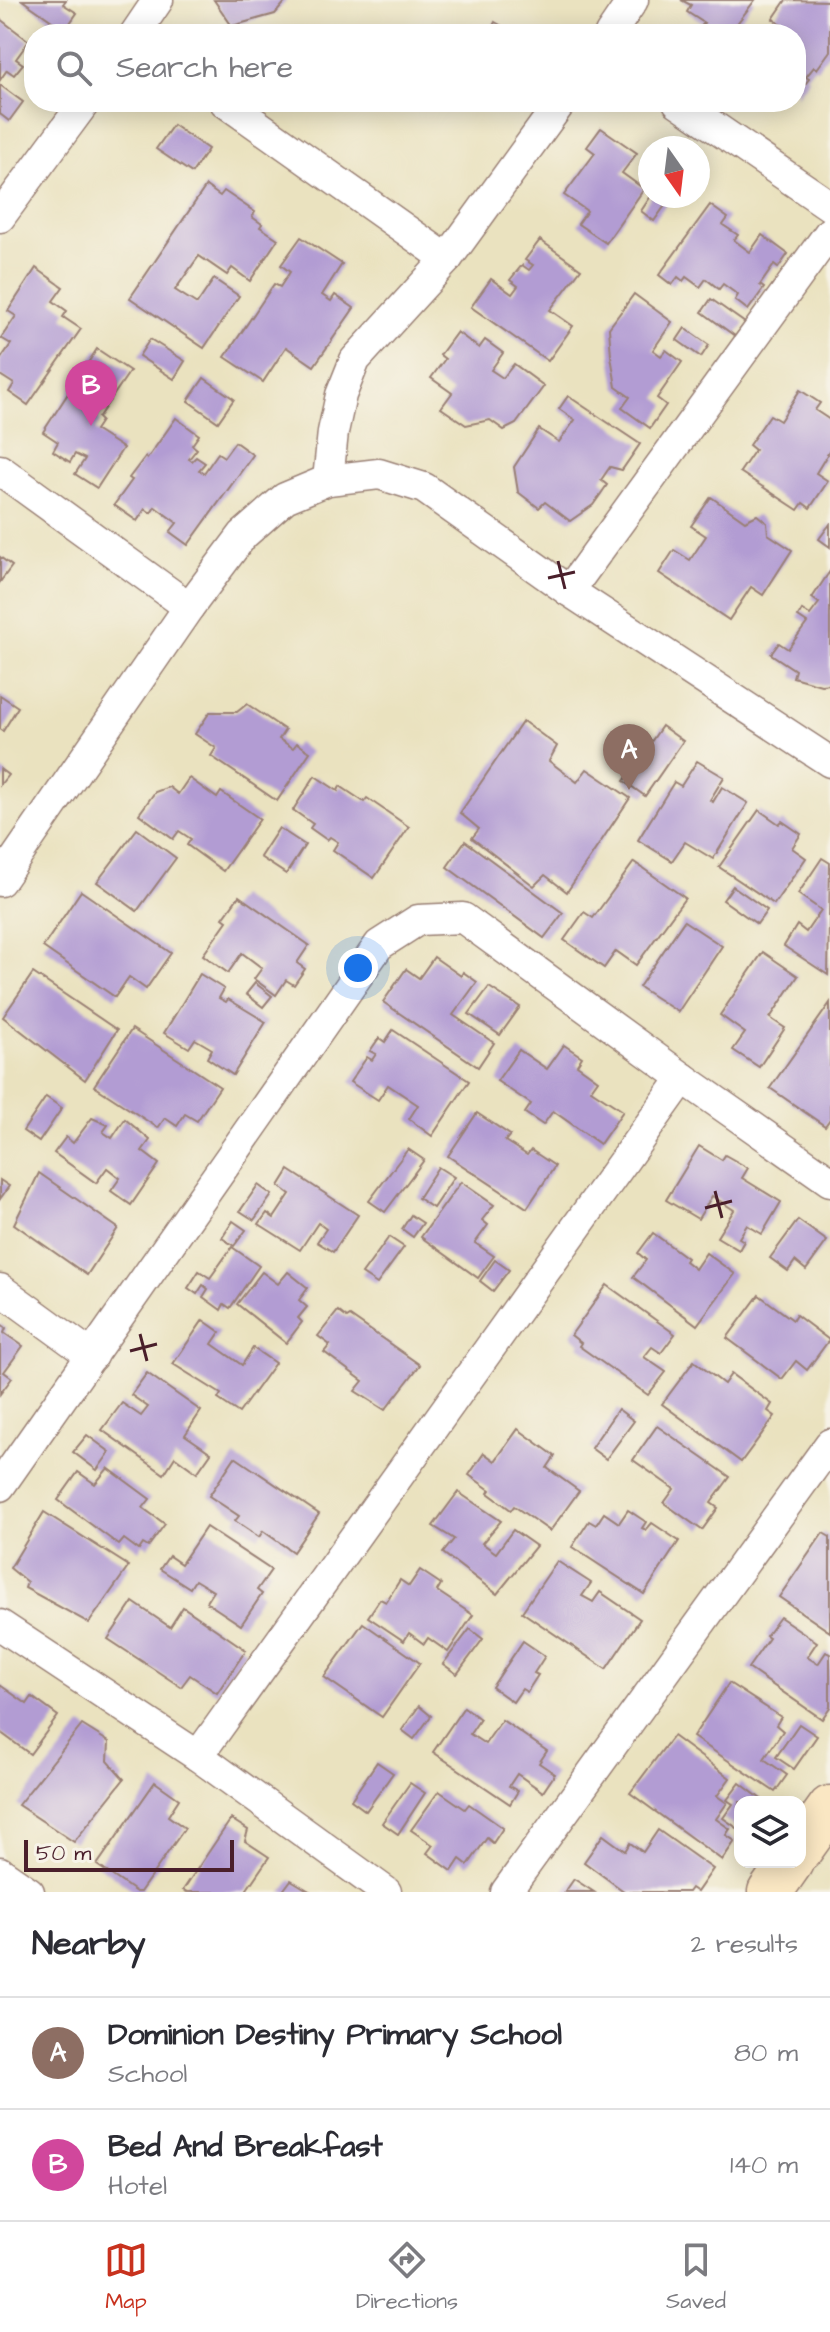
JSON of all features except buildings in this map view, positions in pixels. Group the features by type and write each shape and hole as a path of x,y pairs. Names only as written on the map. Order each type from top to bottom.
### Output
{"street":[{"path":"142,24 158,0"},
{"path":"617,24 633,0"},
{"path":"0,217 78,112"},
{"path":"239,112 447,259"},
{"path":"328,480 341,395 355,360 447,259 554,112"},
{"path":"693,112 830,206"},
{"path":"569,591 830,232"},
{"path":"0,470 189,607"},
{"path":"0,881 189,607 243,535 285,498 328,480 379,474 424,488 569,591 830,762"},
{"path":"0,1486 379,945 418,920 463,918 830,1181"},
{"path":"198,1756 683,1078"},
{"path":"0,1289 92,1356"},
{"path":"506,1892 830,1444"},
{"path":"0,1625 198,1756 386,1892"},
{"path":"806,1842 830,1808"},
{"path":"770,1892 787,1868"},
{"path":"0,1872 29,1892"}],"place":[{"name":"Bed And Breakfast","path":"91,426"},
{"name":"Dominion Destiny Primary School","path":"629,790"}]}
